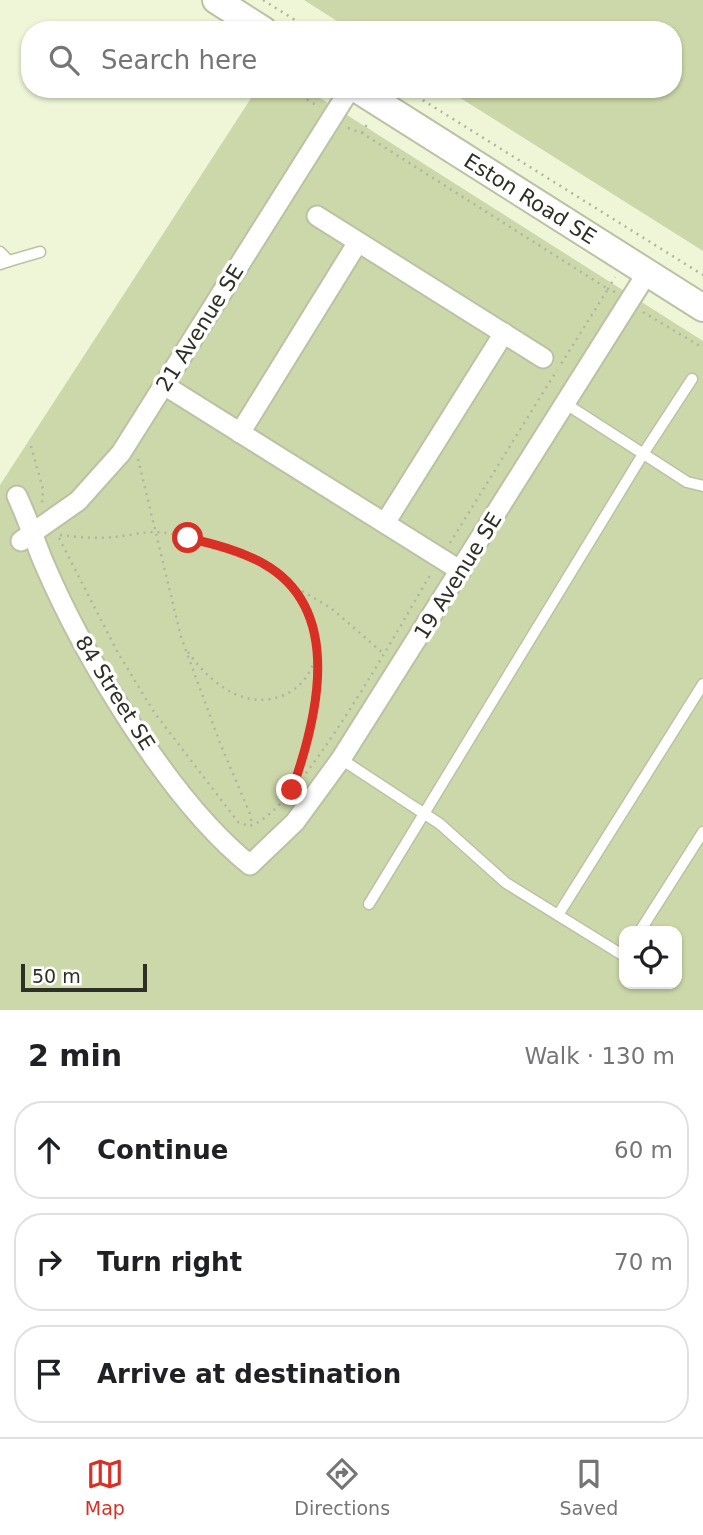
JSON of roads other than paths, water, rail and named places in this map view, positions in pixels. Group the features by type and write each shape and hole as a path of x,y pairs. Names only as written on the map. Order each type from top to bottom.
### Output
{"street":[{"path":"216,0 249,21"},
{"name":"21 Avenue SE","path":"27,537 97,483 121,453 344,98"},
{"name":"Eston Road SE","path":"371,98 703,309"},
{"path":"317,216 543,358"},
{"path":"240,433 358,242"},
{"name":"19 Avenue SE","path":"250,865 295,822 341,760 647,273"},
{"path":"386,523 504,333"},
{"path":"164,385 461,570"},
{"name":"84 Street SE","path":"17,496 27,537 42,560 74,625 134,726 214,834 250,865"}],"lane":[{"path":"0,252 4,262 40,252"},
{"path":"369,904 643,454 692,379"},
{"path":"566,404 687,482 703,486"},
{"path":"558,915 703,684"},
{"path":"341,760 424,813 506,883 619,953"},
{"path":"643,926 703,832"}]}
